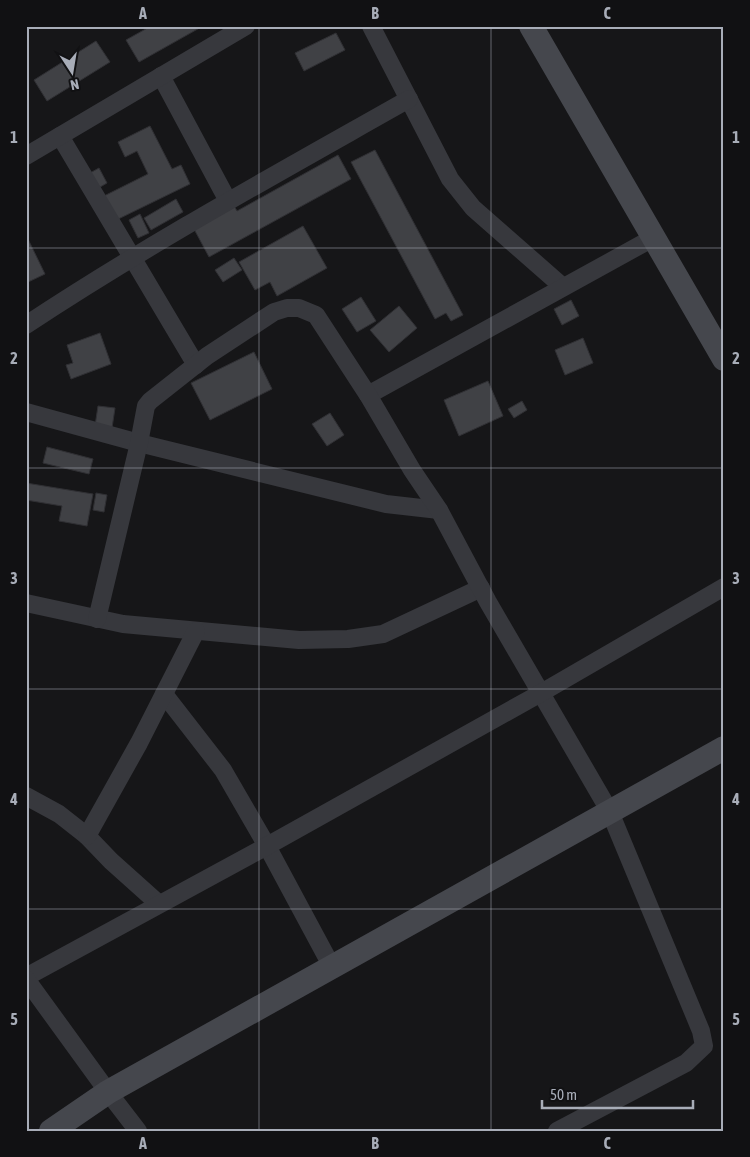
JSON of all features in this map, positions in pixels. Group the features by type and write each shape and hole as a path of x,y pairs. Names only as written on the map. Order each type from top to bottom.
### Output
{"street":[{"path":"26,156 246,26"},
{"path":"371,26 450,179 472,208 563,287"},
{"path":"531,26 724,359"},
{"path":"161,76 228,201"},
{"path":"26,325 88,284 228,201 409,99"},
{"path":"60,136 196,365"},
{"path":"368,395 653,238"},
{"path":"97,619 140,443 146,406 150,400 196,365 274,312 287,308 299,308 316,315 439,510 540,693 610,812 701,1031 704,1046 686,1063 557,1131"},
{"path":"26,412 140,443 386,504 439,510"},
{"path":"138,1131 26,978 267,846 724,587"},
{"path":"26,603 123,624 298,640 348,639 383,634 481,588"},
{"path":"87,836 139,743 196,631"},
{"path":"164,694 222,770 267,846 332,967"},
{"path":"51,1131 108,1092 724,748"},
{"path":"26,796 59,814 87,836 111,861 159,904"}],"building":[{"path":"151,26 203,26 139,62 126,40"},
{"path":"336,33 345,50 304,71 295,53"},
{"path":"96,41 110,62 47,101 34,80"},
{"path":"150,126 172,169 181,165 190,184 108,224 96,200 148,174 137,151 125,157 118,142"},
{"path":"375,150 463,315 451,321 446,313 435,319 351,162"},
{"path":"338,155 351,179 209,257 194,229 234,206 237,211"},
{"path":"99,168 107,183 90,193 81,178"},
{"path":"176,199 183,212 151,230 144,218"},
{"path":"140,214 149,233 138,238 129,220"},
{"path":"303,226 327,268 277,296 270,282 255,290 239,262"},
{"path":"26,235 45,274 26,283"},
{"path":"234,258 242,270 223,282 215,270"},
{"path":"361,297 376,321 357,332 342,309"},
{"path":"571,300 579,316 562,325 554,309"},
{"path":"399,306 417,328 389,352 370,330"},
{"path":"100,333 111,364 71,379 66,365 73,363 67,345"},
{"path":"583,338 593,363 565,375 555,350"},
{"path":"254,352 272,389 210,420 191,383"},
{"path":"488,381 503,416 459,436 444,400"},
{"path":"522,401 527,410 514,418 508,409"},
{"path":"98,406 115,408 112,428 95,426"},
{"path":"330,413 344,435 327,446 312,424"},
{"path":"47,447 93,459 89,474 43,463"},
{"path":"26,483 93,494 87,526 59,521 62,506 26,500"},
{"path":"96,493 107,495 104,512 93,510"}]}
